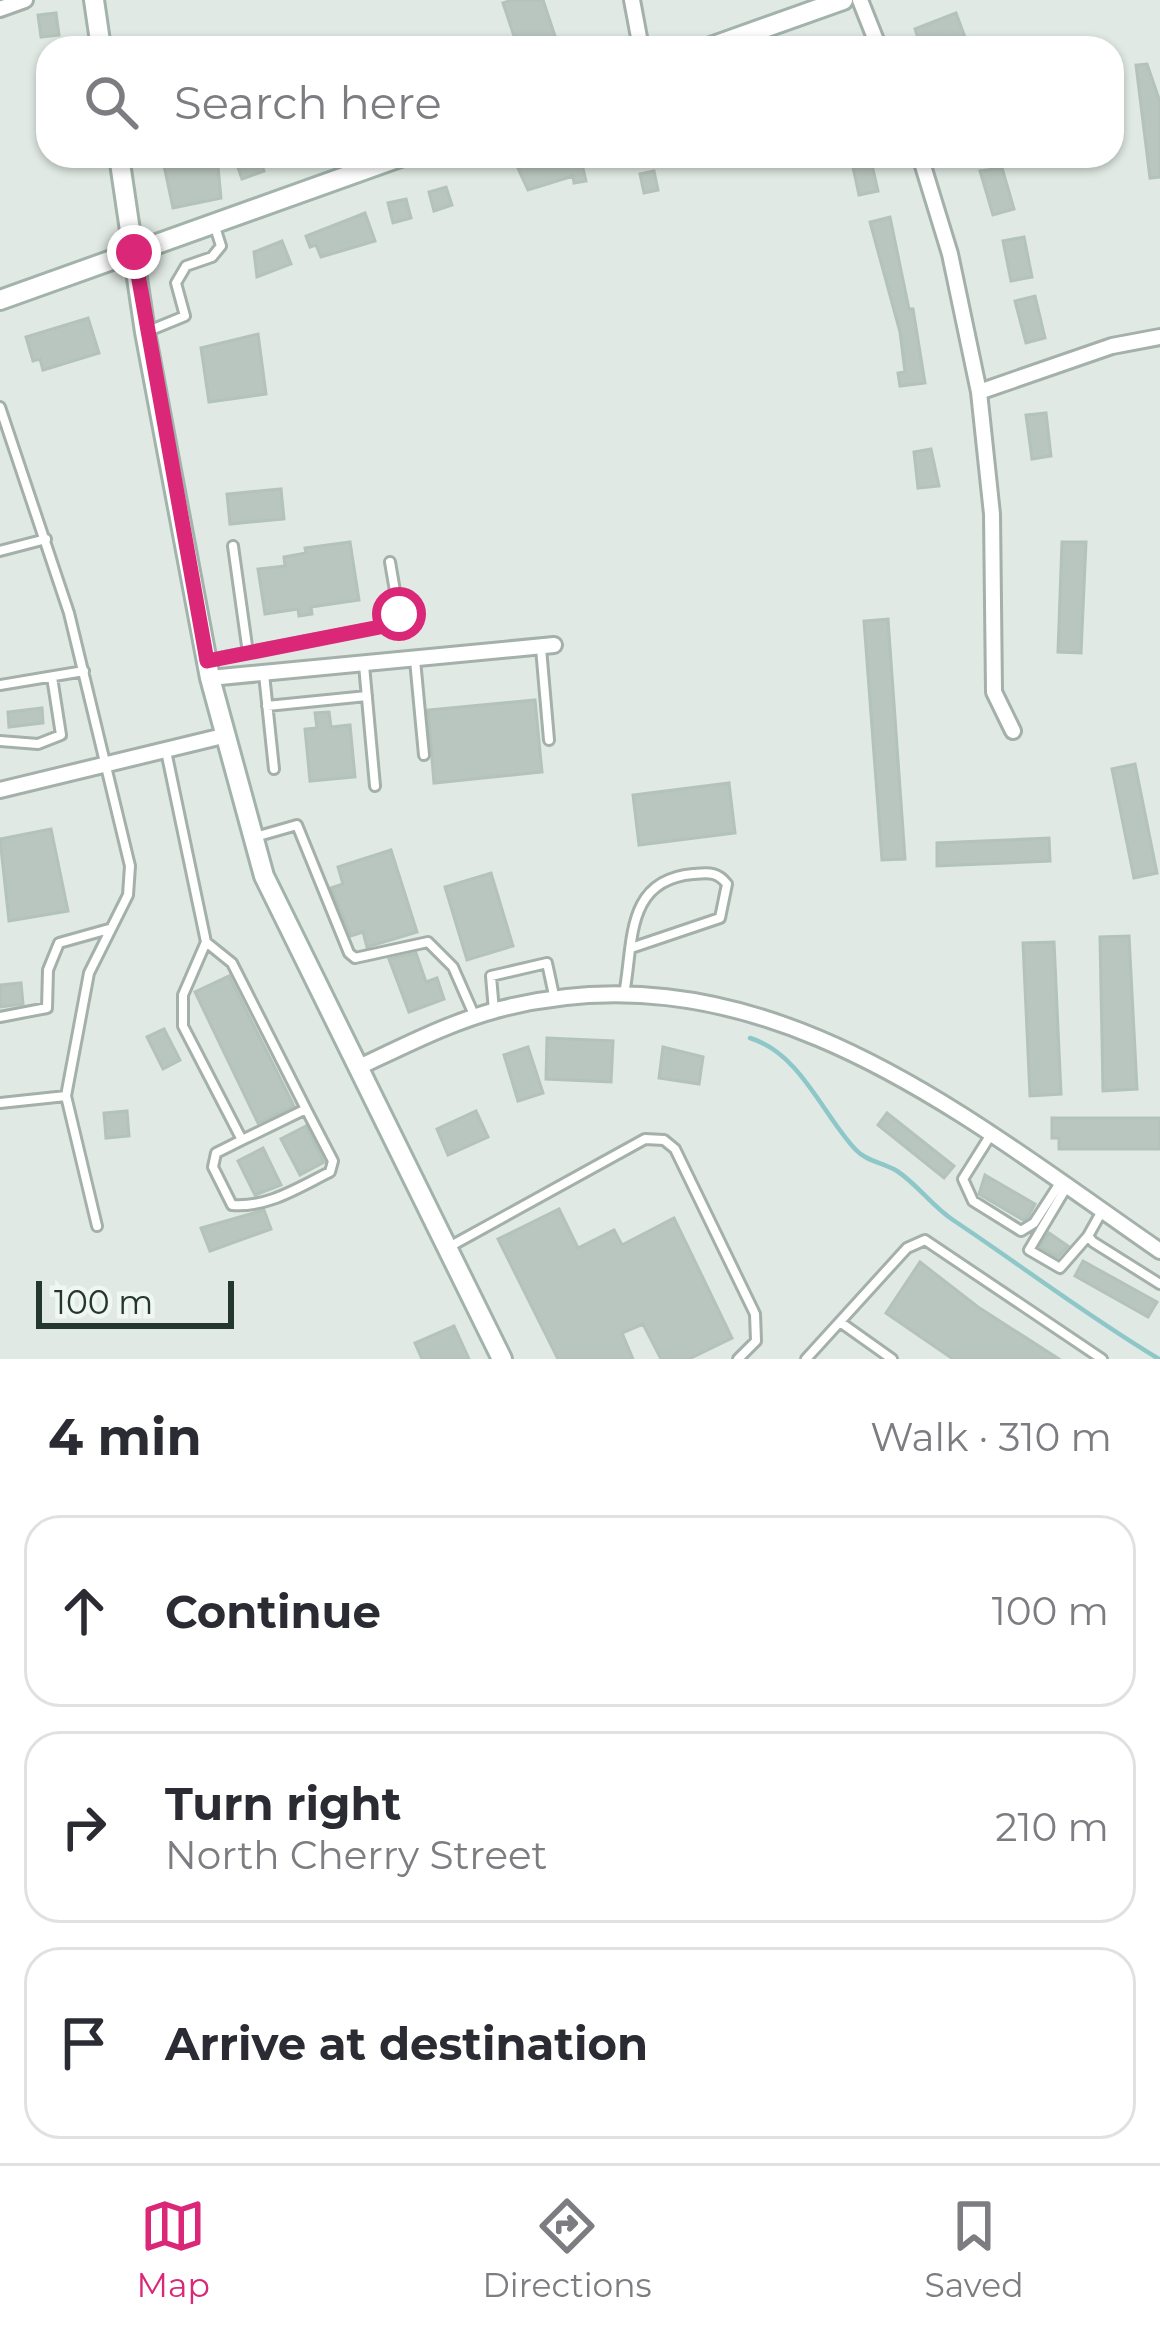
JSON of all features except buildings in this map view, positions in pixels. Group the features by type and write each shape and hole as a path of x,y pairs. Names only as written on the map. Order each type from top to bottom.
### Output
{"main road":[{"path":"94,0 99,36"},
{"path":"741,36 843,0"},
{"path":"121,168 145,332 208,669 263,876 502,1359"},
{"path":"0,300 369,168"}],"street":[{"path":"0,9 25,0"},
{"path":"632,0 639,36"},
{"path":"860,0 874,36"},
{"path":"924,168 950,254 979,392 992,514 994,692 1013,731"},
{"path":"979,392 1112,346 1160,337"},
{"path":"208,669 263,673 548,646"},
{"path":"0,790 223,736"},
{"path":"357,1068 475,1017 555,1000 665,996 771,1017 866,1057 1160,1251"}],"lane":[{"path":"145,332 185,316 176,284 186,266 212,257 221,246 213,223"},
{"path":"0,407 46,539 84,671 130,866 128,895 89,974 65,1096 97,1226"},
{"path":"0,551 46,539"},
{"path":"233,546 248,652"},
{"path":"208,669 248,652 395,624 399,614 390,562"},
{"path":"548,646 549,740"},
{"path":"415,658 424,755"},
{"path":"364,663 375,785"},
{"path":"0,685 84,671"},
{"path":"263,673 274,769"},
{"path":"0,741 15,746 61,735 52,676"},
{"path":"267,706 367,697"},
{"path":"166,750 206,942 183,995 183,1026 242,1140"},
{"path":"254,838 297,825 349,953 355,958 428,942 453,967 475,1017"},
{"path":"624,994 635,912 676,876 710,873 728,884 720,918 631,948"},
{"path":"0,1017 43,1012 49,1004 48,970 59,944 110,929"},
{"path":"206,942 232,963 333,1161 330,1172 268,1202 232,1205 213,1167 216,1153 306,1109"},
{"path":"494,1011 490,976 538,961 548,963 555,1000"},
{"path":"0,1103 65,1096"},
{"path":"990,1136 963,1179 973,1201 1021,1232 1034,1223 1063,1185"},
{"path":"447,1248 645,1139 664,1140 675,1149 755,1314 756,1341 738,1359"},
{"path":"1063,1185 1029,1250 1060,1268 1102,1211"},
{"path":"1088,1236 1160,1284"},
{"path":"806,1359 907,1248 925,1240 1102,1359"},
{"path":"840,1322 892,1359"}],"waterway":[{"path":"750,1038 768,1046 797,1071 860,1154 897,1171 953,1220 1159,1359"}],"route":[{"path":"134,252 207,661 395,624 399,614"}]}
